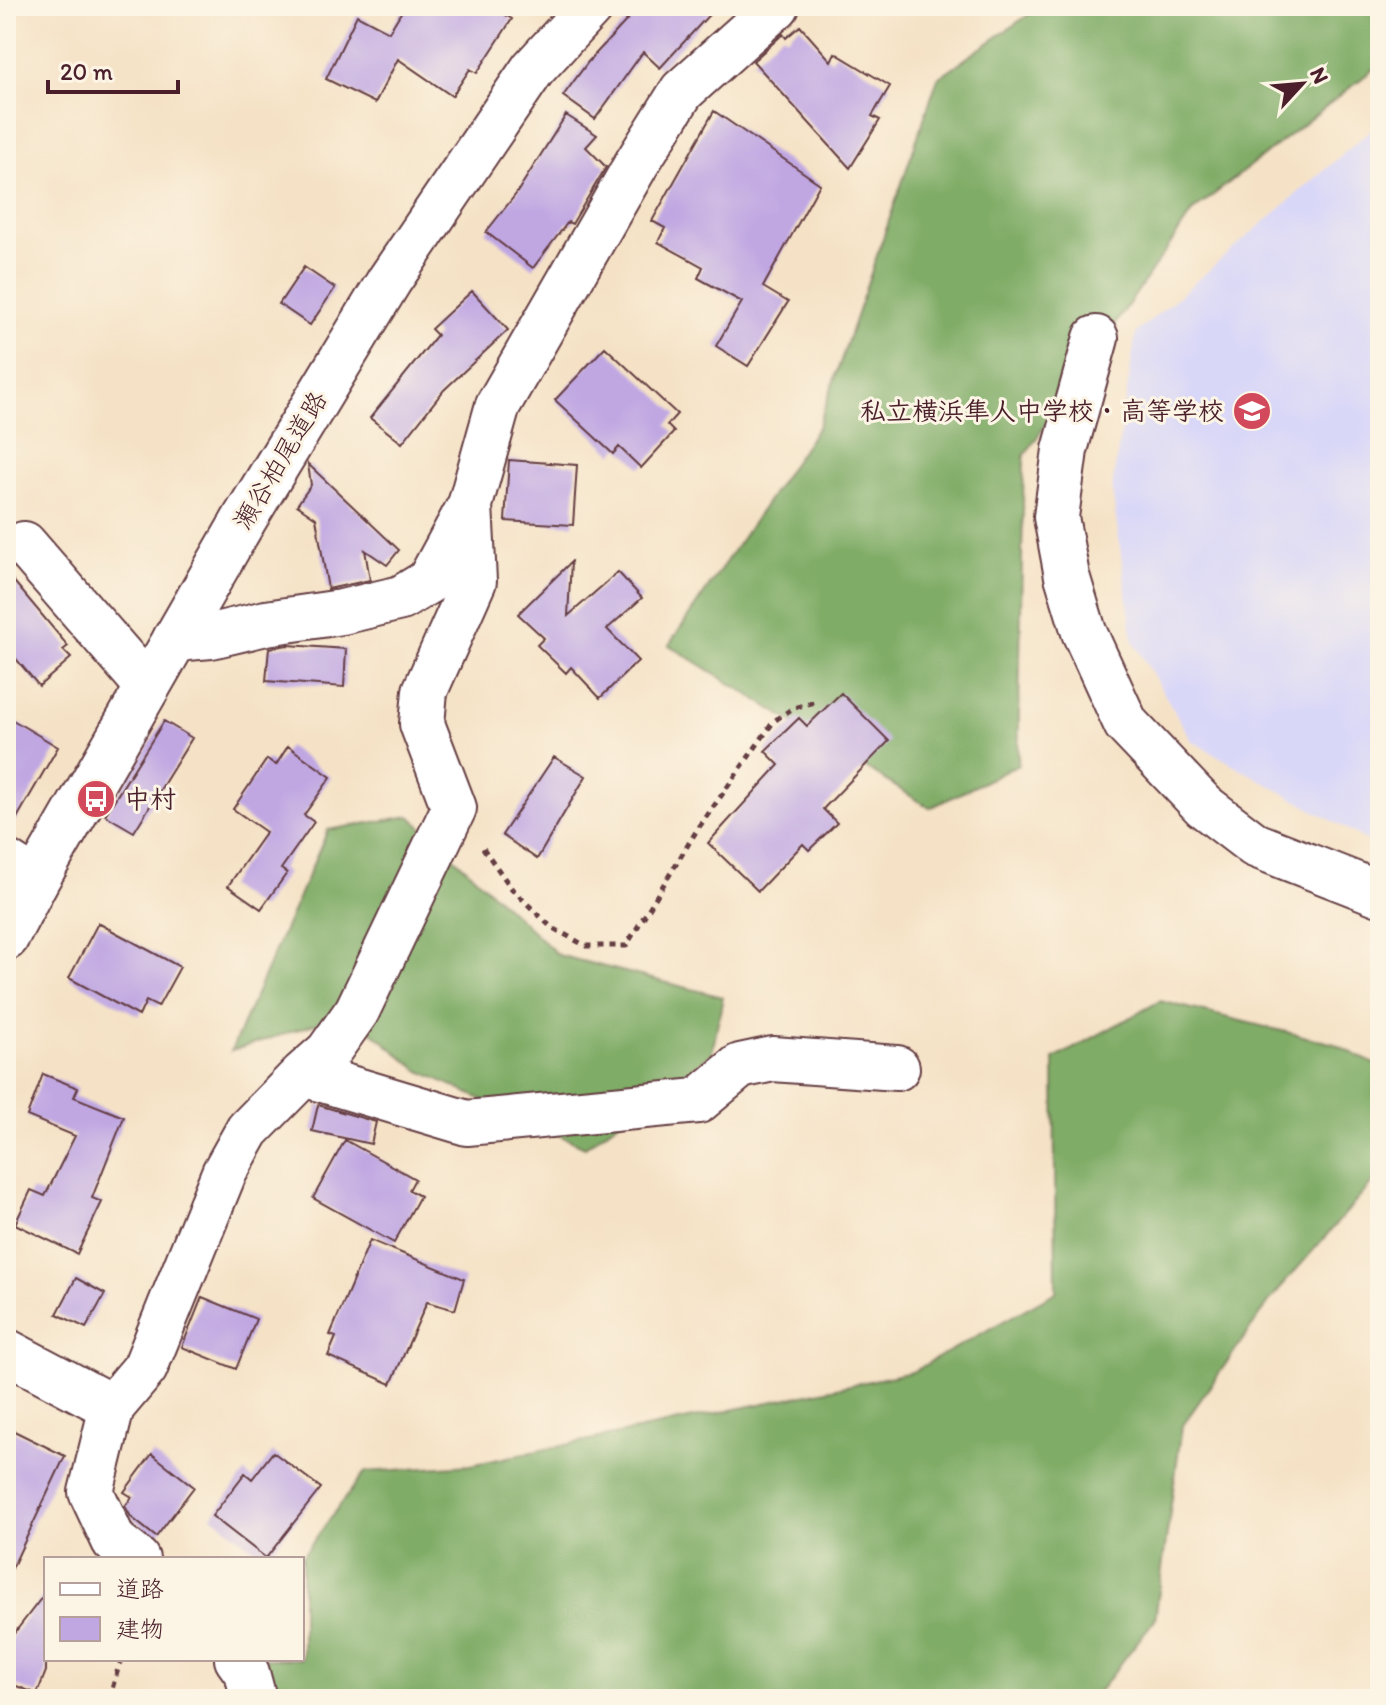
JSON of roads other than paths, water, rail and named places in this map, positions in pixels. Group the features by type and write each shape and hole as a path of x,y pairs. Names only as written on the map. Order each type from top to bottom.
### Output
{"street":[{"name":"瀬谷柏尾道路","path":"6,938 21,871 147,686 389,281 533,69 591,6"},
{"path":"175,639 211,636 266,623 342,612 401,598 429,581 470,505 498,405 667,114 682,91 777,6"},
{"path":"1096,338 1065,450 1056,517 1067,576 1084,632 1126,724 1204,806 1255,845 1380,894"},
{"path":"134,1557 114,1541 91,1492 112,1407 145,1368 224,1173 248,1130 328,1052 357,1011 454,808 422,724 425,691 474,581 470,505"},
{"path":"24,544 147,686"},
{"path":"303,1074 467,1123 698,1101 740,1066 773,1059 897,1068"},
{"path":"6,1351 112,1407"},
{"path":"238,1661 247,1673 254,1699"}],"place":[{"name":"私立横浜隼人中学校・高等学校","path":"1252,411"},
{"name":"中村","path":"96,799"}]}
